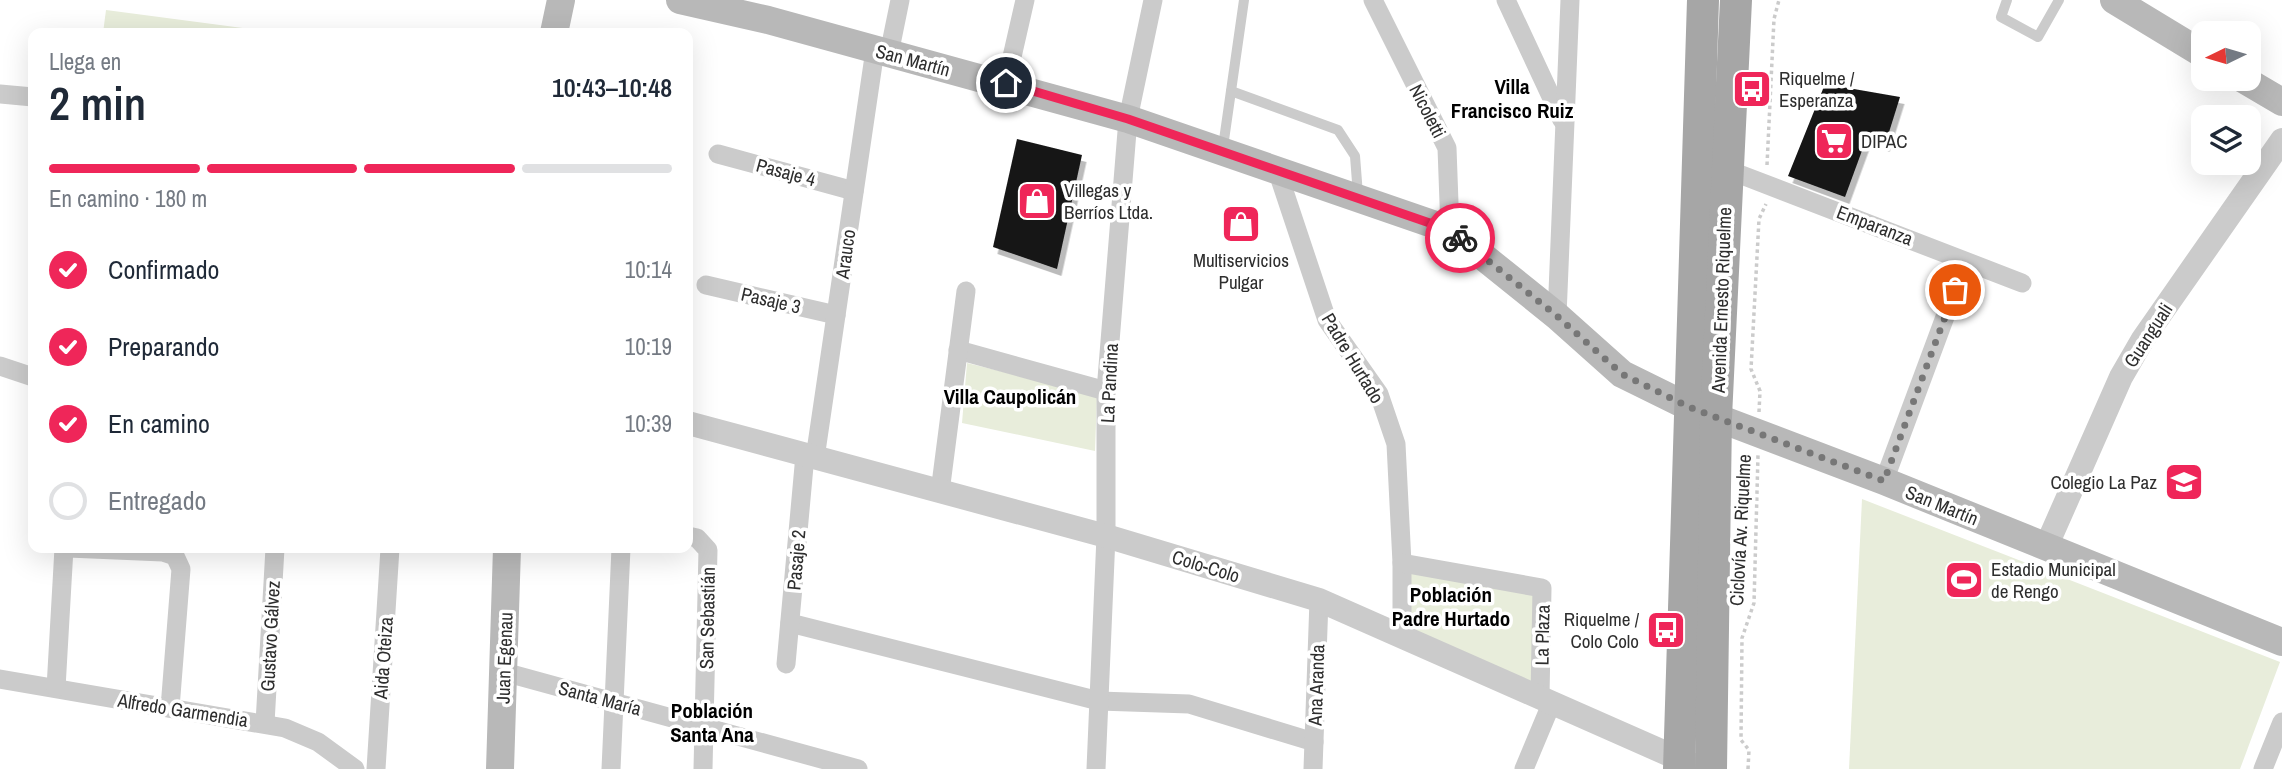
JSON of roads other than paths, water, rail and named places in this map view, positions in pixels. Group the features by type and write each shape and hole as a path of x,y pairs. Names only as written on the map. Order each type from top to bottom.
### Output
{"main road":[{"path":"555,28 561,0"},
{"name":"San Martín","path":"680,0 770,10 882,52 1006,83 1128,119 1450,230 1557,316 1622,374 1702,412 1884,481 2282,642"},
{"name":"Avenida Ernesto Riquelme","path":"1703,0 1702,412 1711,769"},
{"path":"2114,0 2191,47"},
{"name":"Avenida Ernesto Riquelme","path":"1687,766 1702,412 1726,169 1735,4"},
{"path":"2261,89 2282,102"},
{"name":"Juan Egenau","path":"500,769 507,553"}],"street":[{"name":"Arauco","path":"810,456 836,315 854,191 882,52 900,0"},
{"path":"1006,83 1025,0"},
{"name":"La Pandina","path":"1096,769 1106,536 1106,391 1128,119 1153,0"},
{"name":"Nicoletti","path":"1373,0 1447,148 1450,230"},
{"path":"1506,0 1564,124"},
{"path":"1557,316 1570,0"},
{"path":"1703,0 1735,4"},
{"path":"0,94 28,97"},
{"name":"Guanguali","path":"2046,547 2121,377 2137,348 2282,140"},
{"name":"Pasaje 4","path":"718,154 854,191"},
{"name":"Emparanza","path":"1726,169 2022,283"},
{"name":"Padre Hurtado","path":"1277,170 1326,320 1379,394 1396,444 1402,563 1402,635"},
{"name":"Pasaje 3","path":"706,285 836,315"},
{"path":"1884,481 1955,290"},
{"path":"940,492 966,291"},
{"path":"958,350 1106,391"},
{"path":"0,366 28,375"},
{"name":"Colo-Colo","path":"693,423 1106,536 1319,600 1402,635 1687,766"},
{"name":"Pasaje 2","path":"786,664 810,456"},
{"name":"San Sebastián","path":"693,537 708,550 703,769"},
{"path":"56,688 66,553"},
{"path":"166,553 174,556 181,569 170,708"},
{"name":"Gustavo Gálvez","path":"265,723 275,553"},
{"name":"Aida Oteiza","path":"376,769 390,553"},
{"path":"611,769 621,553"},
{"name":"La Plaza","path":"1402,563 1542,588 1546,700 1524,769"},
{"name":"Ana Aranda","path":"1313,769 1319,600"},
{"path":"790,624 1099,701 1189,704 1314,742"},
{"name":"Santa María","path":"504,672 705,727 803,762 858,769"},
{"name":"Alfredo Garmendia","path":"0,678 265,723 300,733 355,769"},
{"path":"2263,769 2278,741 2282,722"}],"lane":[{"path":"1222,151 1244,0"},
{"path":"2007,0 2001,17 2038,37 2059,0"},
{"path":"1231,92 1338,130 1355,156 1359,199"}],"place":[{"name":"Riquelme / Esperanza","path":"1752,89"},
{"name":"DIPAC","path":"1834,141"},
{"name":"Villegas y Berríos Ltda.","path":"1037,201"},
{"name":"Multiservicios Pulgar","path":"1241,224"},
{"name":"Colegio La Paz","path":"2184,482"},
{"name":"Estadio Municipal de Rengo","path":"1964,580"},
{"name":"Riquelme / Colo Colo","path":"1666,630"}],"district":[{"name":"Villa Francisco Ruiz","path":"1512,98"},
{"name":"Villa Caupolicán","path":"1010,396"},
{"name":"Población Padre Hurtado","path":"1451,606"},
{"name":"Población Santa Ana","path":"712,722"}]}
